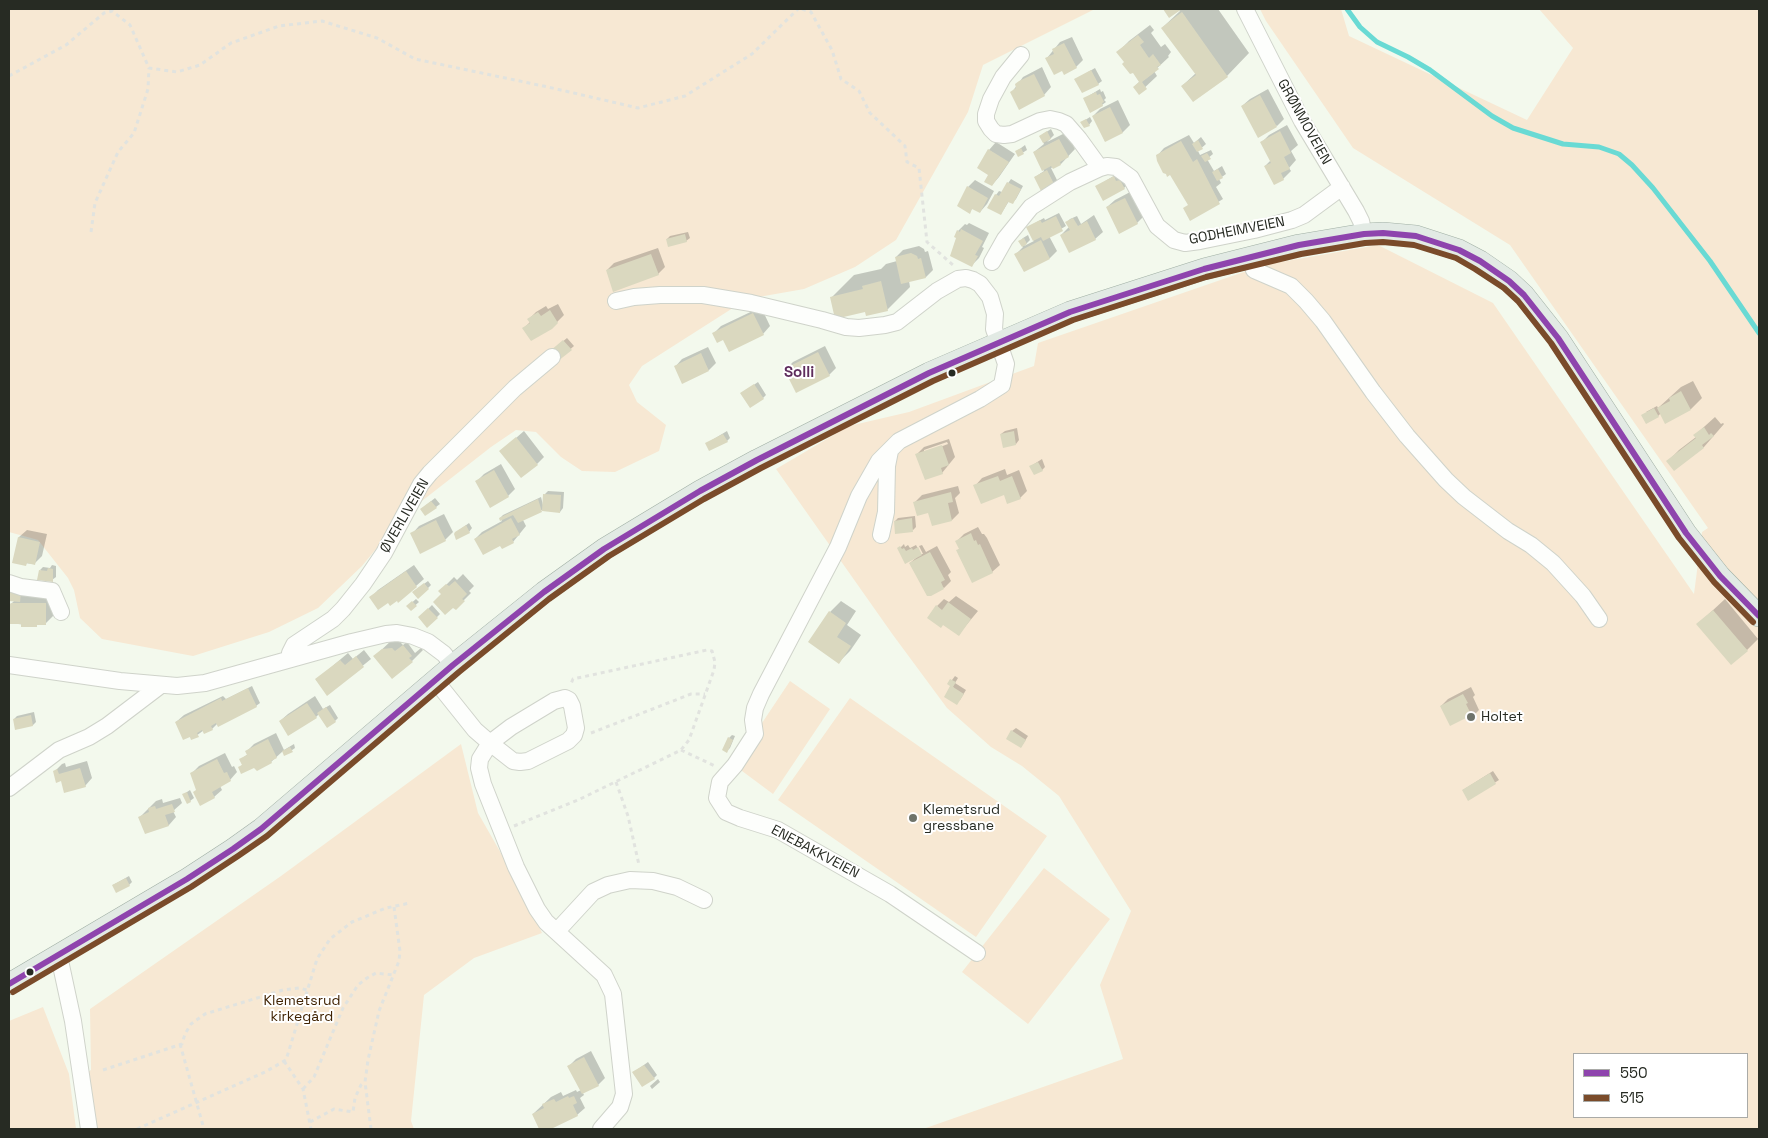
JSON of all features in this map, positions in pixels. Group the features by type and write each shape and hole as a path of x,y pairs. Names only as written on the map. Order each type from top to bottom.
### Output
{"main road":[{"path":"9,984 187,879 261,829 452,665 544,592 604,549 700,491 921,377 1070,312 1194,272 1248,257 1308,244 1364,234 1384,233 1416,236 1445,245 1480,261 1509,281 1524,295 1547,323 1686,533 1720,576 1759,616"}],"street":[{"name":"GRØNMOVEIEN","path":"1245,9 1302,120 1361,221 1364,234"},
{"path":"992,262 1005,239 1031,207 1070,182 1100,168 1079,139 1066,124 1059,120 1040,121 1004,136 996,134 992,130 986,121 991,98 1003,77 1021,55"},
{"name":"GODHEIMVEIEN","path":"1100,168 1116,166 1123,170 1135,184 1157,226 1174,240 1185,243 1254,230 1292,220 1304,215 1342,187"},
{"path":"1248,257 1254,270 1291,286 1306,301 1323,321 1372,392 1407,436 1446,480 1464,497 1500,525 1531,545 1553,563 1583,596 1599,619"},
{"path":"616,301 634,297 660,295 703,295 751,302 846,327 859,328 897,322 937,291 958,279 968,278 980,284 990,297 995,314 994,329 1006,364 1002,385 980,399 910,434 891,448 887,466 886,512 881,535"},
{"name":"ØVERLIVEIEN","path":"291,660 290,653 294,644 333,619 363,584 384,552 421,484 430,472 515,388 552,357"},
{"name":"ENEBAKKVEIEN","path":"891,448 880,461 859,496 838,547 761,694 755,708 753,720 755,734 735,765 720,782 717,798 723,809 740,818 778,830 794,839 890,894 977,953"},
{"path":"9,583 21,587 52,591 61,612"},
{"path":"9,665 120,681 177,686 205,683 386,634 397,633 413,636 428,642 444,654 452,665"},
{"path":"435,680 475,730 490,744 513,761 528,761 574,735 576,728 572,706 566,698 554,701 511,727 490,744 480,759 479,768 483,784 501,830 527,893 536,909 546,922 604,975 613,994 624,1094 620,1106 601,1129"},
{"path":"9,788 59,750 89,737 107,726 162,685"},
{"path":"557,931 593,892 608,885 630,880 653,881 677,887 704,900"},
{"path":"59,956 73,1021 88,1129"}],"path":[{"path":"149,68 177,72 200,65 231,43 279,26 322,21 377,38 415,59 638,108 685,96 752,54 800,9 811,12 832,50 841,80 859,91 870,113 905,146 907,162 919,168 927,242 968,278"},
{"path":"9,76 66,45 104,13 112,11 130,25 149,68 148,89 134,133 118,152 95,203 91,232"},
{"path":"501,830 570,803 681,750 689,740 714,670 715,662 712,651 707,650 573,679 566,698"},
{"path":"574,735 590,734 691,694 705,694"},
{"path":"681,750 714,765"},
{"path":"616,782 628,816 637,856"},
{"path":"136,1129 257,1076 284,1062 317,959 330,939 352,922 394,906 410,903"},
{"path":"371,1129 365,1082 374,1032 384,998 399,961 400,951 394,906"},
{"path":"303,1089 314,1076 343,1008 358,985 376,973 393,975"},
{"path":"103,1070 180,1044 191,1024 205,1014 283,990 299,988 307,990"},
{"path":"180,1044 204,1129"},
{"path":"284,1062 303,1089 311,1129"},
{"path":"310,1122 334,1109 353,1112 355,1098 361,1085 365,1082"}],"green space":[{"path":"9,9 1095,9 983,65 968,112 896,240 855,267 804,289 747,299 642,366 629,385 637,402 666,425 659,451 615,472 582,471 561,457 536,432 516,430 491,447 404,515 362,566 318,608 269,632 193,656 102,639 80,618 74,590 68,578 38,540 9,532"},
{"path":"1260,9 1341,9 1349,36 1527,120 1573,48 1539,9 1759,9 1759,1129 923,1129 1123,1059 1100,985 1131,911 1059,796 1022,766 991,747 947,708 776,469 849,426 909,412 1034,366 1038,343 1264,265 1378,245 1493,303 1694,594 1702,532 1708,528 1510,245 1353,148 1266,21"},
{"path":"790,681 830,709 773,794 734,765"},
{"name":"Klemetsrud gressbane","path":"850,698 1047,836 976,937 778,800"},
{"name":"Klemetsrud kirkegård","path":"461,744 478,813 518,883 542,933 474,958 424,995 411,1121 414,1129 95,1129 88,1072 91,1070 90,1009 281,876"},
{"path":"1044,868 1110,919 1028,1024 962,972"},
{"path":"43,1007 69,1074 76,1129 9,1129 9,1021"}],"building":[{"path":"1163,9 1182,9 1169,18"},
{"path":"1182,12 1228,77 1193,102 1181,86 1196,75 1161,28"},
{"path":"1138,35 1144,42 1140,45 1149,58 1153,54 1161,65 1157,67 1159,69 1142,82 1147,89 1139,95 1133,87 1139,82 1133,73 1130,74 1122,64 1124,62 1116,52"},
{"path":"1064,43 1077,68 1064,75 1062,71 1054,75 1045,58 1054,54 1052,49"},
{"path":"1091,70 1099,85 1082,93 1074,79"},
{"path":"1034,74 1045,96 1019,110 1010,92 1016,88 1015,84 1019,81"},
{"path":"1096,92 1097,95 1100,94 1104,102 1102,103 1103,106 1090,113 1083,98"},
{"path":"1260,95 1277,127 1258,138 1241,106"},
{"path":"1110,107 1123,133 1105,142 1092,116"},
{"path":"1086,119 1090,126 1084,128 1080,122"},
{"path":"1047,131 1051,139 1043,143 1039,136"},
{"path":"1280,131 1291,153 1284,157 1290,169 1281,173 1284,180 1274,185 1264,166 1271,163 1260,142"},
{"path":"1059,139 1069,157 1060,162 1061,165 1053,169 1051,166 1042,171 1033,152"},
{"path":"1198,140 1203,149 1197,152 1192,144"},
{"path":"1181,141 1193,162 1197,159 1220,204 1190,221 1183,208 1188,205 1170,175 1167,177 1163,173 1156,155"},
{"path":"1021,148 1024,154 1018,157 1015,151"},
{"path":"988,149 1009,162 992,186 984,182 988,175 977,168"},
{"path":"1207,153 1211,159 1205,162 1201,156"},
{"path":"1218,169 1223,178 1217,181 1212,172"},
{"path":"1047,170 1054,184 1041,191 1034,177"},
{"path":"1114,176 1116,181 1120,180 1125,189 1103,201 1095,186"},
{"path":"1007,182 1021,189 1013,204 1008,202 1001,215 987,208 995,194 999,196"},
{"path":"967,186 988,198 980,213 972,209 970,214 957,206"},
{"path":"1125,198 1138,224 1119,234 1106,207"},
{"path":"1056,216 1063,231 1043,241 1041,237 1033,241 1026,227 1040,220 1042,223"},
{"path":"1073,218 1078,226 1087,221 1096,240 1069,253 1060,235 1070,230 1065,222"},
{"path":"961,229 983,241 975,255 978,256 972,267 950,256 956,238 954,237 957,230 960,232"},
{"path":"685,234 687,242 668,247 666,239"},
{"path":"1024,238 1027,244 1022,247 1018,241"},
{"path":"1041,240 1050,259 1024,272 1014,254"},
{"path":"911,253 917,256 918,259 921,258 926,278 901,284 895,257"},
{"path":"651,254 659,275 613,292 606,270"},
{"path":"881,281 888,311 866,316 865,312 835,319 830,297 863,289 862,286"},
{"path":"550,310 558,323 552,329 531,341 522,328 530,323 527,319 538,312 541,316"},
{"path":"753,313 764,335 729,352 723,340 717,343 712,333"},
{"path":"563,340 572,350 558,361 550,351"},
{"path":"818,352 830,376 796,393 784,369"},
{"path":"701,353 709,371 682,384 674,366"},
{"path":"754,384 764,399 750,408 740,393"},
{"path":"1681,391 1691,410 1665,424 1657,408 1670,401 1669,398"},
{"path":"1654,408 1659,417 1646,424 1641,415"},
{"path":"1704,427 1709,435 1711,433 1714,436 1702,445 1704,448 1674,471 1666,461 1696,438 1693,435"},
{"path":"1014,431 1016,445 1003,448 1000,434"},
{"path":"723,434 728,442 709,451 705,443"},
{"path":"516,437 538,465 521,478 499,451"},
{"path":"942,445 949,465 941,468 943,474 925,480 915,454"},
{"path":"1038,462 1043,471 1034,475 1029,466"},
{"path":"494,470 509,497 490,508 475,481"},
{"path":"998,476 1000,481 1012,476 1021,499 1007,504 1004,495 981,504 973,485"},
{"path":"951,492 953,502 948,503 952,521 932,526 928,513 917,516 913,502"},
{"path":"543,494 561,495 560,513 542,511"},
{"path":"538,499 542,512 518,523 513,515 500,521 499,518"},
{"path":"431,501 437,508 425,516 420,509"},
{"path":"511,518 520,535 512,539 514,543 502,549 500,546 483,555 474,539"},
{"path":"912,518 913,532 895,534 894,521"},
{"path":"436,520 446,541 420,554 410,533"},
{"path":"466,525 470,533 456,540 455,532"},
{"path":"971,533 974,541 976,540 978,545 980,544 993,573 972,583 956,550 959,549 955,541"},
{"path":"18,537 40,542 35,565 27,563 26,566 12,563"},
{"path":"900,546 906,551 918,547 922,555 905,564 897,548"},
{"path":"930,552 945,580 941,582 944,589 931,596 927,596 909,563"},
{"path":"48,568 53,569 53,582 37,580 39,570 47,571"},
{"path":"406,571 417,587 398,603 397,601 390,606 388,603 378,610 369,597"},
{"path":"455,581 467,594 462,599 465,601 456,610 453,608 445,615 433,602 441,594 438,591 446,584 449,586"},
{"path":"424,583 429,589 418,599 412,592"},
{"path":"9,591 21,592 20,602 9,601"},
{"path":"412,601 417,606 411,611 406,606"},
{"path":"948,602 971,619 959,636 943,625 941,628 927,618 936,605 942,610"},
{"path":"46,603 46,625 21,627 21,624 9,624 9,604"},
{"path":"428,608 438,618 427,628 418,617"},
{"path":"1713,610 1748,651 1731,665 1696,624"},
{"path":"829,611 846,623 837,637 851,646 839,664 808,642"},
{"path":"403,645 412,656 409,658 413,662 392,679 373,656 382,649 392,648 395,651"},
{"path":"356,656 364,667 327,696 315,679 340,660 345,665"},
{"path":"950,679 956,682 953,687 964,694 957,705 944,697 950,686 947,684"},
{"path":"248,688 257,707 218,727 216,723 211,726 213,730 204,734 202,730 197,733 199,737 191,740 190,737 183,740 175,722 221,698 222,701"},
{"path":"1463,694 1473,718 1467,721 1466,718 1450,726 1440,706"},
{"path":"307,703 317,718 288,736 279,721"},
{"path":"326,707 336,722 327,728 317,713"},
{"path":"31,715 33,726 15,730 13,719"},
{"path":"1011,730 1026,740 1021,748 1006,739"},
{"path":"728,737 733,740 727,753 722,750"},
{"path":"268,739 277,758 257,771 254,768 241,774 238,767 242,765 239,759 247,755 245,751"},
{"path":"290,747 293,752 284,756 282,751"},
{"path":"217,759 224,773 227,772 231,781 212,792 215,798 200,806 193,792 196,790 190,773"},
{"path":"80,768 86,787 64,793 61,781 56,783 53,771 57,769 59,774"},
{"path":"1490,773 1496,784 1468,801 1462,790"},
{"path":"187,792 191,802 187,804 182,794"},
{"path":"172,804 175,812 165,815 169,826 145,834 138,817 149,812 148,808 155,806 156,809"},
{"path":"126,878 130,886 116,893 112,885"},
{"path":"584,1057 599,1086 582,1094 567,1066"},
{"path":"644,1065 655,1079 642,1087 632,1072"},
{"path":"568,1096 569,1098 574,1096 577,1103 573,1105 578,1116 551,1129 539,1129 532,1114 544,1108 542,1104 554,1099 556,1102"}],"waterway":[{"path":"1347,9 1360,27 1377,42 1430,70 1492,116 1513,128 1563,144 1599,147 1619,154 1653,188 1710,261 1759,333"}],"transit line":[{"name":"550","path":"9,984 187,879 233,849 261,829 453,665 544,592 604,549 700,491 929,373 1070,312 1204,269 1299,245 1364,234 1383,233 1416,236 1459,250 1480,261 1509,281 1524,295 1558,338 1686,533 1720,576 1759,616"},
{"name":"515","path":"13,992 191,887 267,836 459,672 549,599 609,556 704,499 933,381 1073,320 1206,277 1301,254 1365,243 1383,242 1414,245 1456,258 1504,288 1518,301 1551,343 1679,538 1714,582 1753,622"}],"place":[{"name":"Holtet","path":"1471,717"},
{"name":"Klemetsrud gressbane","path":"913,818"}],"district":[{"name":"Solli","path":"799,373"}]}
